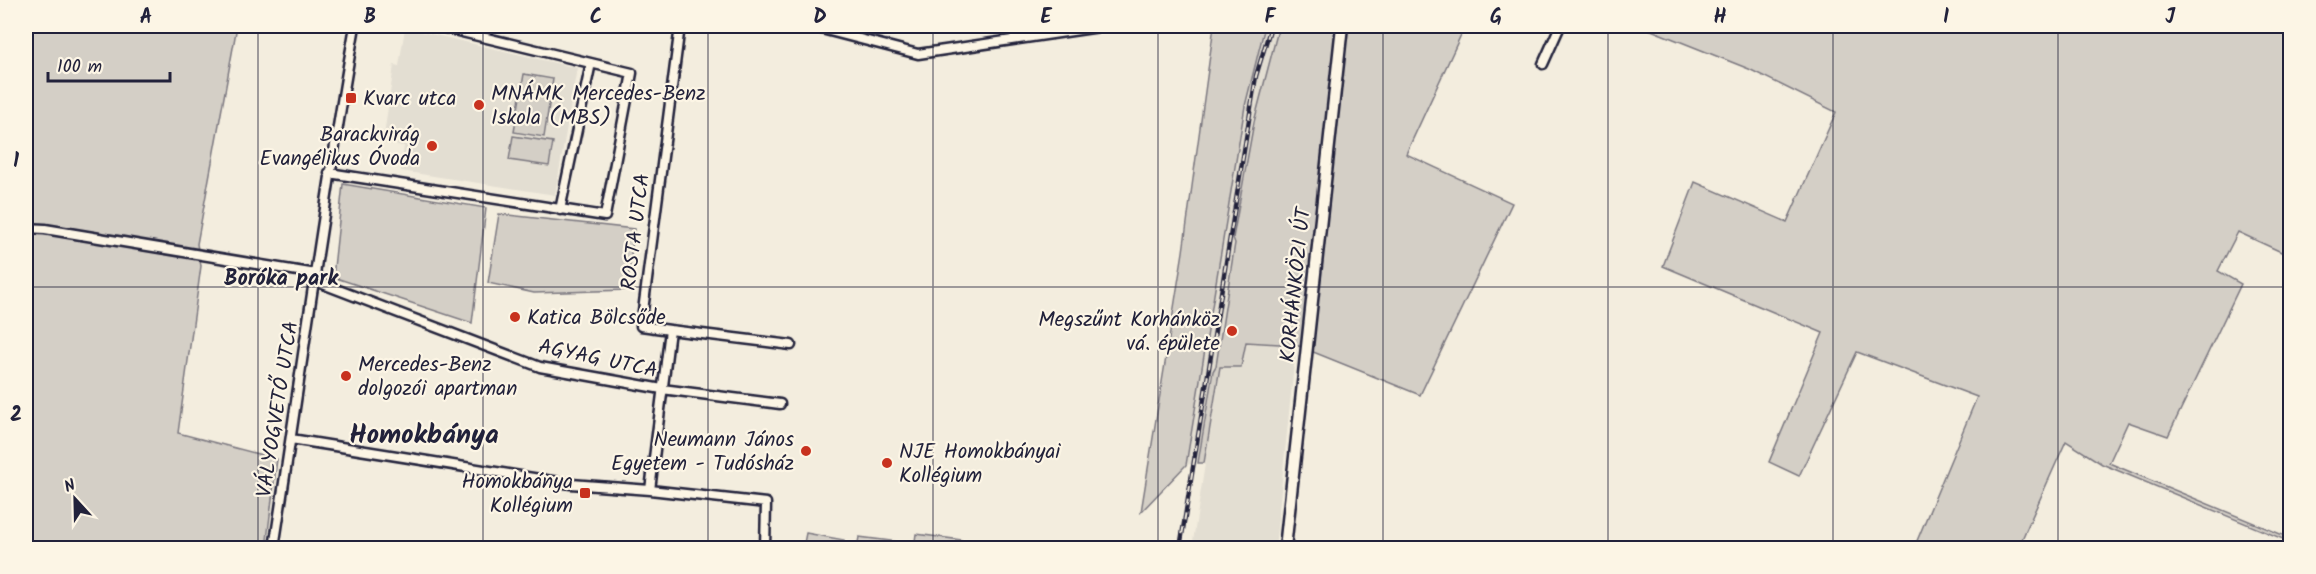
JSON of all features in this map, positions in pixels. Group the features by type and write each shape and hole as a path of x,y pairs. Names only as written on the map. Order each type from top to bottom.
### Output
{"street":[{"name":"VÁLYOGVETŐ UTCA","path":"274,549 329,173 355,26"},
{"path":"329,173 605,216 632,73 437,26"},
{"name":"ROSTA UTCA","path":"670,330 641,326 680,26"},
{"path":"810,26 918,54 1106,26"},
{"name":"KORHÁNKÖZI ÚT","path":"1286,549 1342,26"},
{"path":"1543,64 1560,26"},
{"path":"560,210 591,63"},
{"name":"AGYAG UTCA","path":"26,228 45,229 315,278 540,367 662,389 780,404"},
{"path":"650,490 670,330 791,345"},
{"path":"291,439 572,484 766,503 765,549"}],"shaded area":[{"path":"26,26 237,26 197,244 201,266 178,433 277,459 266,548 26,548"},
{"path":"1214,26 1265,26 1245,106 1186,465 1141,512 1183,252"},
{"path":"1265,26 1279,26 1254,122 1233,237 1235,243 1216,366 1213,371 1198,463 1186,465 1245,106"},
{"path":"1279,26 1465,26 1406,154 1512,203 1420,395 1296,345 1246,342 1241,367 1220,367 1204,463 1198,463 1213,371 1216,366 1235,243 1233,238 1254,122"},
{"path":"1641,26 2290,26 2290,256 2238,232 2218,271 2241,284 2168,436 2128,422 2109,463 2290,538 2290,542 2102,464 2066,441 2018,548 1914,548 1977,397 1857,352 1799,476 1769,462 1823,333 1663,266 1695,182 1787,222 1836,112 1749,69"},
{"name":"MNÁMK Mercedes-Benz Iskola (MBS)","path":"405,28 577,68 555,195 401,171 404,146 383,143 394,65 399,66"},
{"path":"524,74 553,79 544,137 514,132"},
{"path":"513,136 553,142 549,166 509,160"},
{"path":"343,184 486,208 472,323 333,277"},
{"path":"499,214 634,229 627,290 534,293 488,283"},
{"path":"1245,342 1296,345 1275,548 1192,548 1220,367"},
{"path":"806,533 844,540 843,548 803,548"},
{"path":"916,534 961,540 959,548 914,548"},
{"path":"859,537 906,543 905,548 857,548"}],"railway":[{"path":"1180,548 1256,76 1271,26"}],"place":[{"name":"Kvarc utca","path":"351,98"},
{"name":"MNÁMK Mercedes-Benz Iskola (MBS)","path":"479,105"},
{"name":"Barackvirág Evangélikus Óvoda","path":"432,146"},
{"name":"Katica Bölcsőde","path":"515,317"},
{"name":"Megszűnt Korhánköz vá. épülete","path":"1232,331"},
{"name":"Mercedes-Benz dolgozói apartman","path":"346,376"},
{"name":"Neumann János Egyetem - Tudósház","path":"806,451"},
{"name":"NJE Homokbányai Kollégium","path":"887,463"},
{"name":"Homokbánya Kollégium","path":"585,493"}],"district":[{"name":"Boróka park","path":"281,277"},
{"name":"Homokbánya","path":"424,434"}]}
